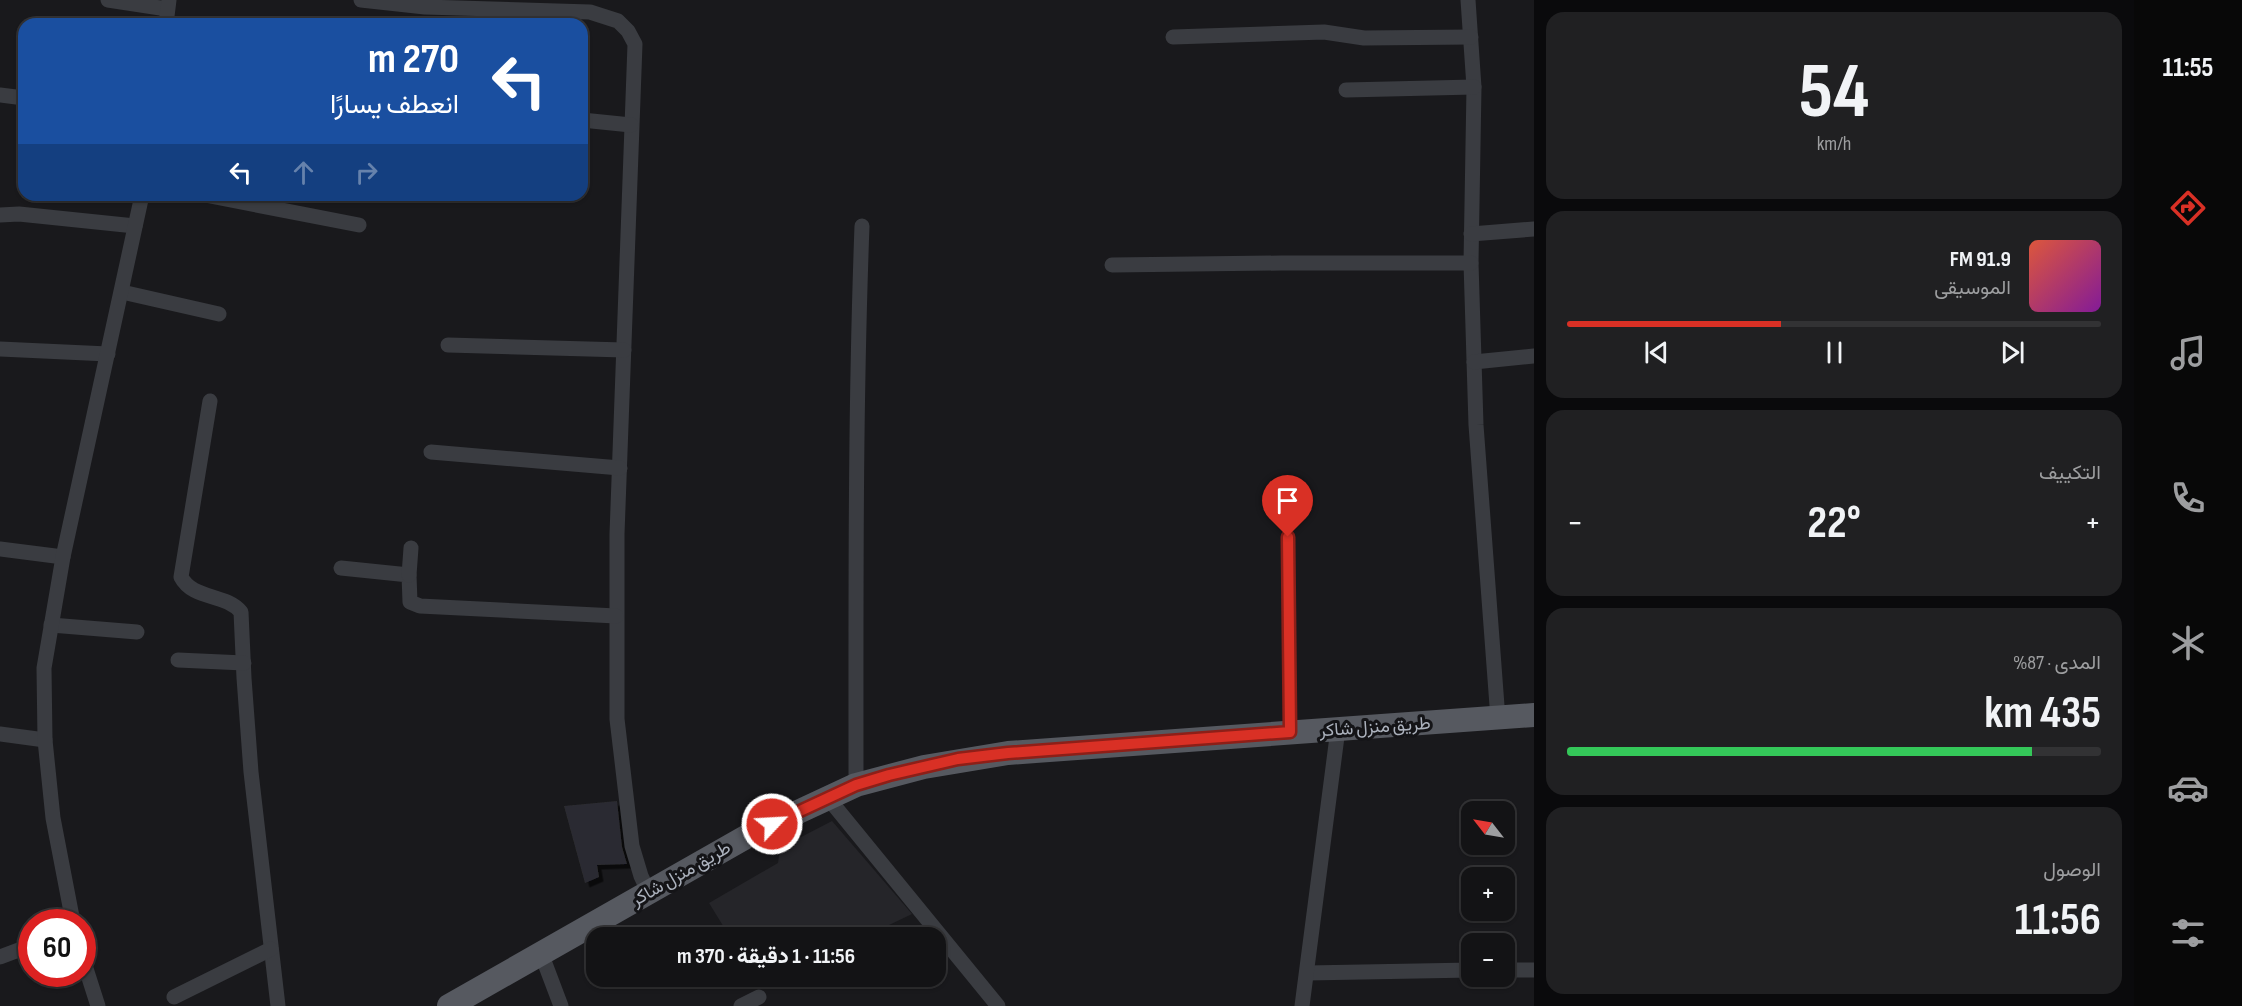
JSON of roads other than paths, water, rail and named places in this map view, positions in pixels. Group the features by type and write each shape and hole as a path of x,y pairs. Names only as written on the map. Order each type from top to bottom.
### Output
{"main road":[{"name":"طريق منزل شاكر","path":"449,1006 753,833 856,785 924,767 1008,753 1534,716"}],"street":[{"path":"108,0 167,11"},
{"path":"361,0 425,7 590,6 618,21 628,31 634,44 616,616 617,719 632,846 649,893"},
{"path":"1468,0 1474,87 1471,234 1474,362 1498,719"},
{"path":"1173,37 1324,32 1364,38 1471,37"},
{"path":"1346,90 1474,87"},
{"path":"0,95 18,97"},
{"path":"588,121 631,125"},
{"path":"70,909 53,818 45,740 44,668 63,557 141,201"},
{"path":"236,201 359,225"},
{"path":"0,215 19,214 135,226"},
{"path":"856,785 856,433 862,226"},
{"path":"1471,234 1534,229"},
{"path":"1112,265 1471,263"},
{"path":"122,292 219,314"},
{"path":"448,345 624,350"},
{"path":"0,349 108,354"},
{"path":"1474,362 1534,356"},
{"path":"210,402 181,577 185,585 193,590 230,602 241,612 251,772 278,1006"},
{"path":"431,452 620,468"},
{"path":"411,548 410,602 420,606 616,616"},
{"path":"0,549 63,557"},
{"path":"341,568 409,576"},
{"path":"51,625 137,632"},
{"path":"178,660 244,663"},
{"path":"1302,1006 1338,729"},
{"path":"0,734 45,740"},
{"path":"828,798 998,1006"},
{"path":"174,997 271,948"},
{"path":"0,957 18,950"},
{"path":"541,953 561,1006"},
{"path":"1307,973 1461,970"},
{"path":"1515,970 1534,970"},
{"path":"92,987 98,1006"},
{"path":"741,1006 759,997"}],"lane":[{"path":"1287,492 1290,732"}]}
